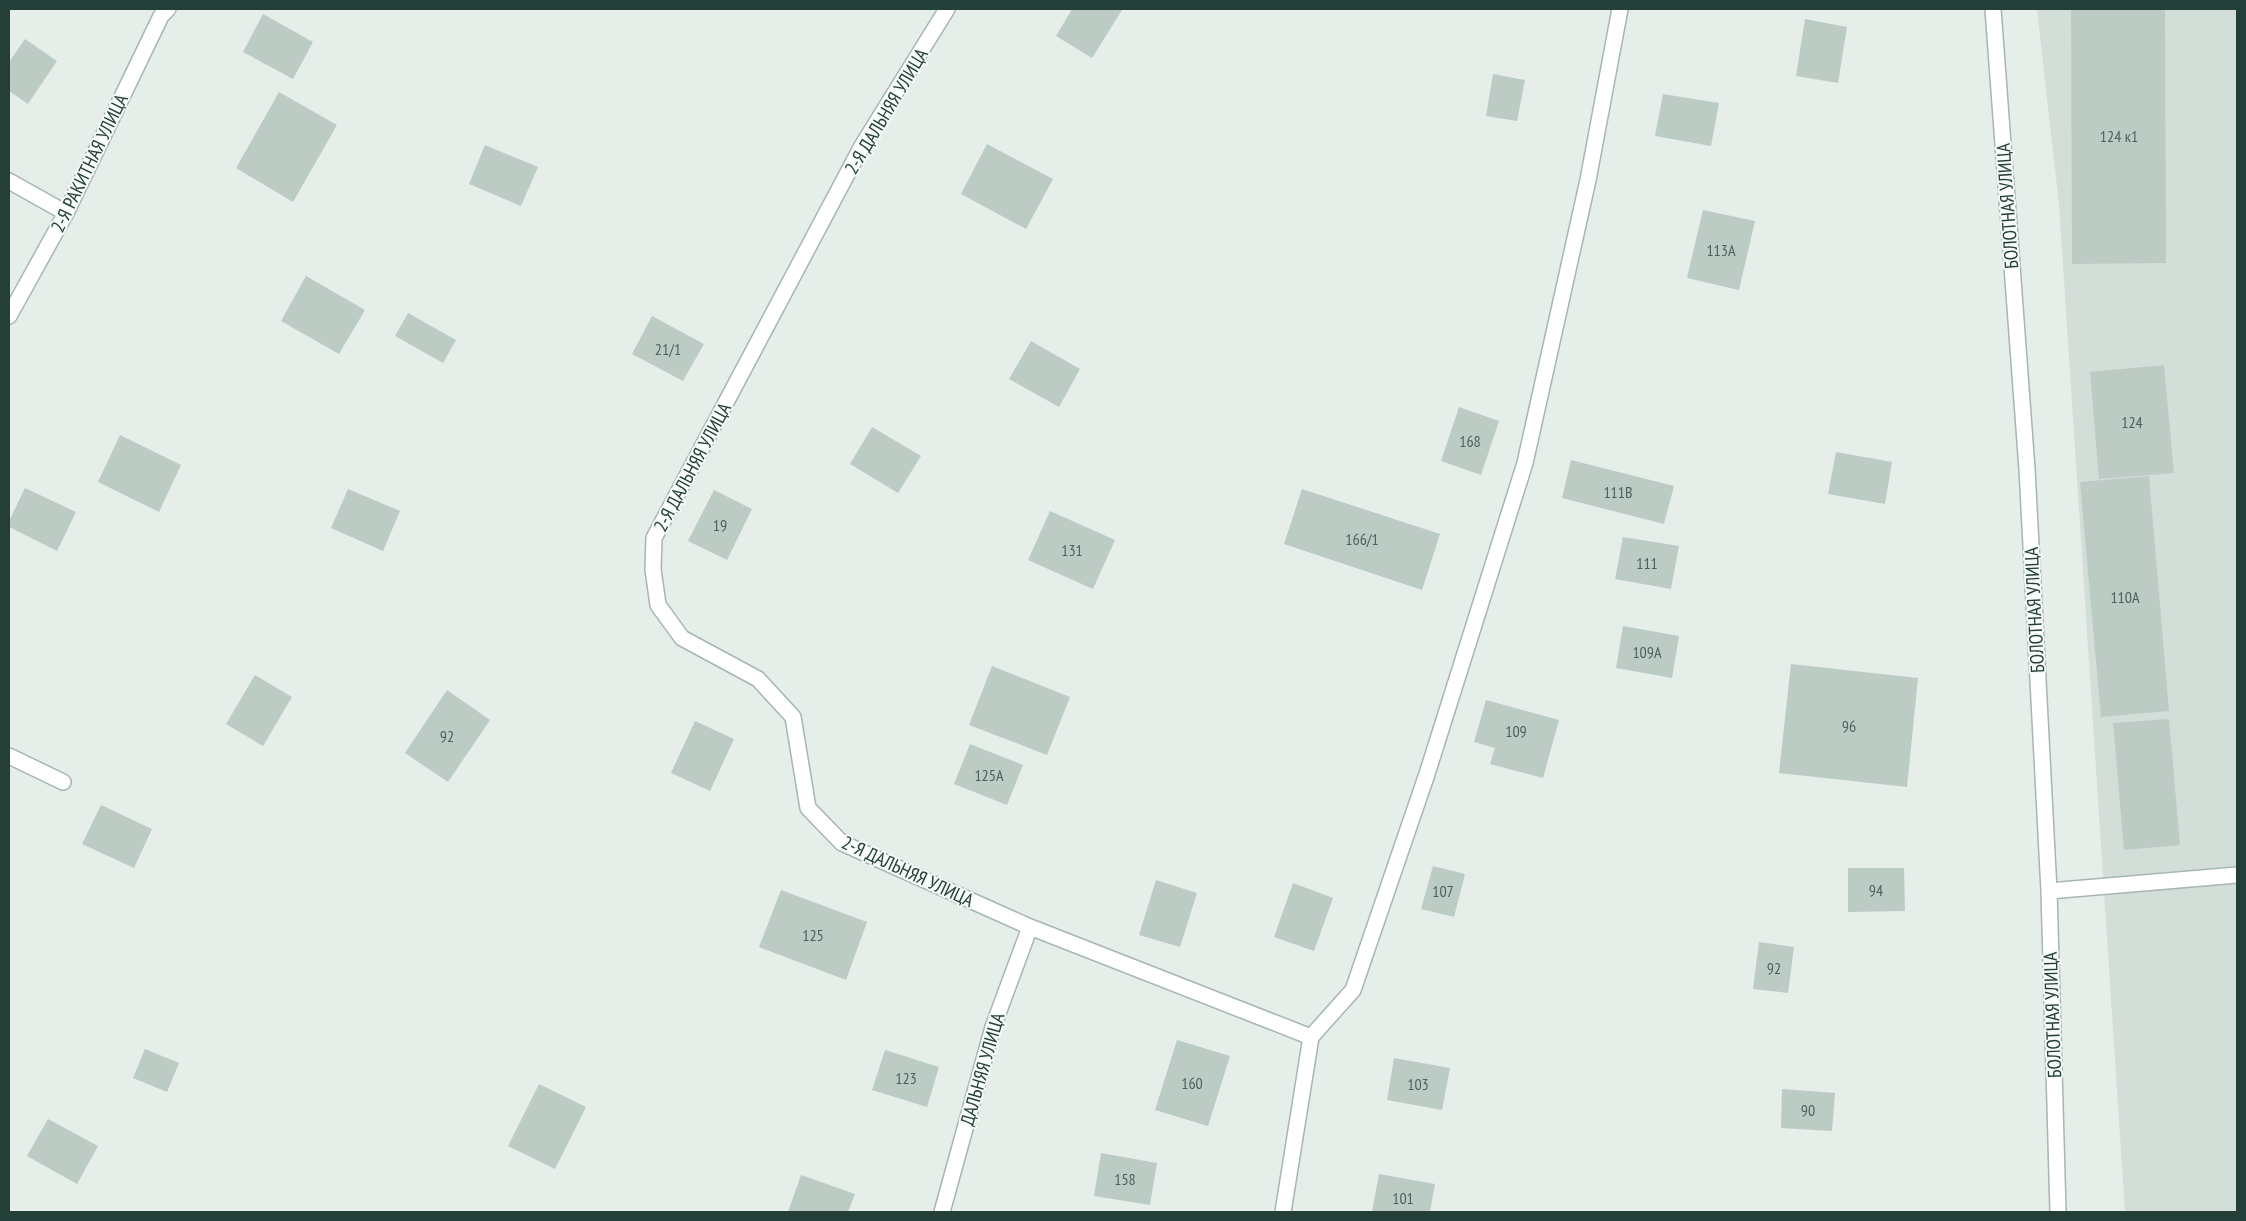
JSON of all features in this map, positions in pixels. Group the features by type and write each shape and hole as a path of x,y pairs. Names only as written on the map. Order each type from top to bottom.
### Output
{"street":[{"name":"2-Я РАКИТНАЯ УЛИЦА","path":"9,316 66,213 161,16 168,9"},
{"name":"2-Я ДАЛЬНЯЯ УЛИЦА","path":"946,9 862,146 654,538 653,569 658,605 682,638 758,678 793,717 808,808 842,843 1030,927 1311,1037"},
{"path":"1283,1212 1311,1037 1353,990 1427,774 1525,463 1588,180 1620,9"},
{"name":"БОЛОТНАЯ УЛИЦА","path":"1992,9 2026,459 2049,891 2058,1212"},
{"path":"9,181 66,213"},
{"path":"9,756 63,782"},
{"path":"2049,891 2237,875"},
{"name":"ДАЛЬНЯЯ УЛИЦА","path":"942,1212 993,1027 1030,927"}],"shaded area":[{"path":"2037,9 2237,9 2237,1212 2125,1212 2059,204"}],"building":[{"path":"1072,9 1122,10 1092,58 1056,36"},
{"path":"2071,9 2165,9 2166,263 2072,264"},
{"path":"263,14 313,42 293,79 243,52"},
{"path":"1805,19 1847,27 1838,83 1796,76"},
{"path":"25,39 57,61 28,104 9,91 9,62"},
{"path":"1493,74 1525,80 1517,121 1486,116"},
{"path":"279,92 337,125 293,202 236,168"},
{"path":"1663,94 1719,103 1711,146 1655,136"},
{"path":"987,144 1053,179 1026,229 961,194"},
{"path":"485,145 538,167 521,206 469,184"},
{"path":"1703,210 1755,221 1739,290 1687,278"},
{"path":"306,276 365,310 339,354 281,321"},
{"path":"408,313 456,340 443,363 395,336"},
{"path":"652,316 704,344 683,381 632,354"},
{"path":"1031,341 1080,369 1059,407 1009,379"},
{"path":"2164,365 2174,473 2099,479 2090,372"},
{"path":"1459,407 1499,421 1481,475 1441,461"},
{"path":"872,427 921,456 898,493 850,464"},
{"path":"120,435 181,465 159,512 98,482"},
{"path":"1836,452 1892,462 1885,504 1828,494"},
{"path":"1571,460 1674,486 1664,524 1562,498"},
{"path":"2149,476 2169,711 2101,717 2080,482"},
{"path":"25,488 76,512 57,551 9,527 9,521"},
{"path":"348,489 400,511 383,551 331,528"},
{"path":"1302,489 1440,534 1422,590 1284,544"},
{"path":"714,490 752,509 727,560 688,541"},
{"path":"1050,511 1115,540 1093,589 1028,560"},
{"path":"1623,537 1679,546 1671,589 1615,579"},
{"path":"1623,626 1679,636 1672,678 1616,668"},
{"path":"1791,664 1918,678 1907,787 1779,773"},
{"path":"992,666 1070,697 1047,755 969,725"},
{"path":"255,675 292,697 263,746 226,724"},
{"path":"447,690 490,720 448,782 405,753"},
{"path":"1486,700 1559,720 1543,778 1490,764 1495,748 1474,742"},
{"path":"2169,719 2180,845 2124,850 2113,723"},
{"path":"695,721 734,739 710,791 671,773"},
{"path":"970,744 1023,765 1007,805 954,784"},
{"path":"101,805 152,829 134,868 82,844"},
{"path":"1433,866 1465,874 1454,917 1421,909"},
{"path":"1848,868 1904,868 1905,911 1848,912"},
{"path":"1156,880 1197,893 1180,947 1139,935"},
{"path":"1293,883 1333,898 1314,951 1274,937"},
{"path":"781,890 867,922 846,980 759,947"},
{"path":"1759,942 1794,947 1788,993 1753,989"},
{"path":"1177,1040 1230,1056 1208,1126 1155,1110"},
{"path":"145,1049 179,1063 167,1092 133,1078"},
{"path":"885,1050 939,1067 927,1107 872,1090"},
{"path":"1394,1058 1450,1068 1442,1110 1387,1100"},
{"path":"539,1084 586,1107 555,1169 508,1146"},
{"path":"1782,1089 1835,1093 1832,1131 1781,1128"},
{"path":"48,1119 98,1146 77,1184 27,1156"},
{"path":"1101,1153 1157,1163 1150,1205 1094,1196"},
{"path":"1379,1174 1435,1184 1430,1212 1372,1212"},
{"path":"801,1175 855,1194 848,1212 788,1212"}]}
